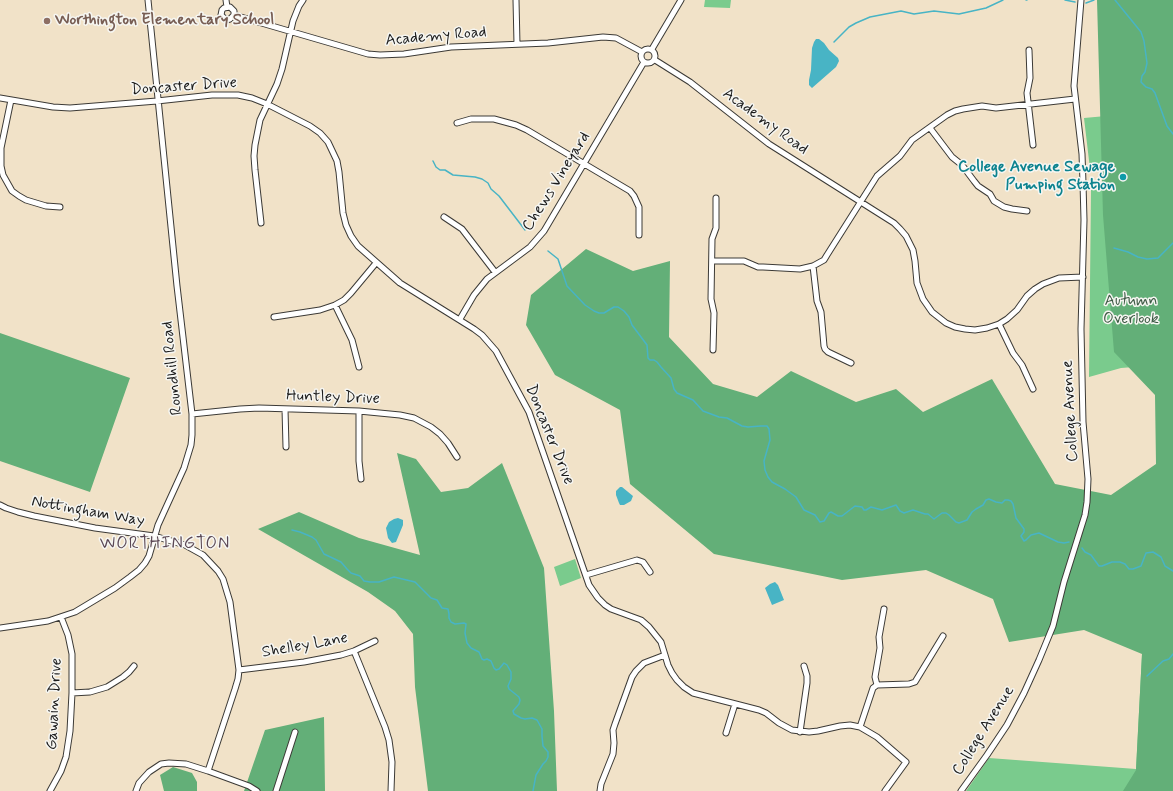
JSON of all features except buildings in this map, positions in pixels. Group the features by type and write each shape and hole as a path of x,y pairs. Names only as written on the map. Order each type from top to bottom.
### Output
{"street":[{"name":"Roundhill Road","path":"0,628 34,623 61,617 75,612 140,570 148,556 158,524 188,456 192,435 192,414 148,0"},
{"path":"226,0 227,7 233,9 234,15"},
{"path":"261,223 254,156 257,132 260,120 282,69 296,11 303,0"},
{"path":"516,0 516,44"},
{"path":"652,49 681,0"},
{"name":"College Avenue","path":"961,791 987,756 1007,725 1039,660 1053,626 1064,582 1085,515 1089,490 1083,415 1081,329 1084,220 1082,154 1075,99 1075,68 1081,0"},
{"name":"Academy Road","path":"227,7 222,10 221,15 228,20 234,15 368,54 392,56 451,47 548,43 603,37 610,37 624,41 642,52"},
{"path":"648,48 652,49 656,55 655,60 651,63 644,62 641,59 642,52 648,48"},
{"path":"1029,50 1030,78 1027,93 1033,145"},
{"name":"Academy Road","path":"655,60 690,82 769,144 894,223 906,236 913,250 919,292 927,305 939,318 955,327 965,329 981,329 999,324"},
{"name":"Chews Vineyard","path":"460,319 487,279 520,255 537,239 548,224 644,62"},
{"name":"Doncaster Drive","path":"0,98 53,107 70,108 227,94 238,95 252,98 267,104 310,126 320,133 328,142 337,161 343,213 346,225 358,246 400,283 460,319 482,335 496,351 524,400 593,592 605,605 611,609 641,620 649,627 661,642 672,673 684,687 693,693 759,710 766,713 786,728 800,732 818,731 840,726 860,727 877,737 906,762 885,791"},
{"path":"712,261 744,261 763,268 800,269 813,266 824,260 877,176 900,156 912,140 947,115 955,111 982,106 996,108 1075,99"},
{"path":"12,100 1,148 1,166 3,175 12,191 26,200 46,206 60,207"},
{"path":"457,123 471,119 484,119 504,121 527,130 630,192 634,196 639,207 639,235"},
{"path":"930,128 952,158 962,165 978,186 990,194 994,200 1004,207 1027,211"},
{"path":"713,350 714,313 711,299 712,239 716,228 716,198"},
{"path":"444,217 462,229 495,272"},
{"path":"274,317 320,310 336,305 351,293 376,263"},
{"path":"813,266 817,302 821,312 825,349 828,352 851,363"},
{"path":"1033,389 1022,365 1013,353 999,324 1013,314 1031,293 1043,284 1059,278 1083,277"},
{"path":"336,305 352,340 359,367"},
{"name":"Huntley Drive","path":"192,414 240,409 285,409 400,415 414,418 423,422 440,434 448,443 456,457"},
{"path":"285,409 286,447"},
{"path":"359,412 360,479"},
{"name":"Nottingham Way","path":"0,505 34,516 95,528 154,536 185,545 203,555 218,570 223,579 230,602 239,670 238,679 208,771"},
{"path":"586,575 636,560 643,562 650,572"},
{"path":"877,685 875,677 880,648 879,637 884,609"},
{"name":"Gawain Drive","path":"50,791 61,770 67,752 70,731 72,654 68,635 61,617"},
{"path":"860,727 873,688 877,685 909,684 915,682 943,636"},
{"name":"Shelley Lane","path":"239,670 341,656 375,641"},
{"path":"354,651 389,740 392,762 391,791"},
{"path":"600,791 601,784 614,749 613,730 632,677 644,663 665,655"},
{"path":"72,693 90,692 107,687 123,677 134,666"},
{"path":"800,732 807,683 807,676 804,666"},
{"path":"726,733 735,704"},
{"path":"276,791 295,732"},
{"path":"136,791 144,777 149,772 161,764 169,762 208,771 249,786 257,791"}],"green space":[{"path":"705,0 731,0 730,8 704,7"},
{"path":"1097,0 1173,0 1173,791 1123,791 1136,770 1142,654 1084,630 1009,642 993,599 926,570 842,580 714,554 630,484 620,410 555,375 526,325 531,295 586,249 633,271 670,261 669,337 713,384 757,397 791,371 856,402 896,389 923,412 992,379 1055,484 1111,495 1156,464 1155,395 1114,352 1103,215"},
{"name":"Autumn Overlook","path":"1173,0 1134,367 1121,368 1089,377 1091,190 1139,189 1139,167 1090,169 1084,118 1106,116"},
{"path":"0,333 130,378 90,492 0,461"},
{"path":"397,453 416,459 441,492 468,488 502,463 544,568 554,711 557,791 428,791 415,687 413,634 395,611 368,592 258,529 299,512 359,538 420,555"},
{"path":"575,559 581,578 560,586 554,567"},
{"path":"1142,654 1173,791 966,791 989,758 1136,769"},
{"path":"324,717 325,791 244,791 265,730"},
{"path":"173,767 192,773 197,782 197,791 164,791 160,775"}],"water":[{"path":"816,39 819,39 824,43 839,61 836,67 812,88 809,85 809,80 812,48"},
{"path":"620,487 633,496 631,501 624,505 620,505 616,495 616,491"},
{"path":"398,518 403,520 403,525 396,542 392,543 388,538 386,528 389,522"},
{"path":"775,582 778,585 784,600 772,605 765,588"}],"waterway":[{"path":"834,42 849,27 870,17 901,11 914,14 934,11 959,14 986,8 1003,0"},
{"path":"1065,0 1075,2"},
{"path":"1086,3 1094,0"},
{"path":"1115,0 1141,32 1144,41 1147,63 1141,82 1146,87 1152,89 1155,93 1167,126 1173,134"},
{"path":"433,161 436,167 440,170 445,170 453,175 475,177 488,183 491,189 499,196 525,230"},
{"path":"1114,248 1147,259 1158,258 1173,243"},
{"path":"548,251 558,259 567,286 585,305 599,313 604,313 614,307 618,307 624,311 629,317 632,325 647,345 648,358 657,362 671,378 674,389 677,393 693,400 703,411 719,417 727,418 742,426 767,426 769,429 770,440 764,461 765,470 768,477 772,482 796,497 804,510 815,515 820,522 824,521 831,512 838,516 842,516 855,506 862,507 864,510 871,507 882,510 896,505 900,511 904,513 913,510 928,514 934,519 942,513 946,513 959,523 967,520 972,512 983,505 986,500 989,499 1002,503 1005,500 1008,500 1013,504 1016,518 1024,529 1021,536 1024,541 1031,535 1039,533 1058,542 1069,542"},
{"path":"292,530 312,537 316,540 324,554 341,562 351,573 360,576 364,581 379,582 394,577 415,582 431,598 437,600 442,608 448,609 451,622 455,624 466,624 465,633 467,643 471,648 479,652 482,659 491,661 496,670 499,669 504,663 507,665 511,672 511,679 508,686 509,689 519,697 520,700 519,704 513,711 514,714 521,718 532,718 537,720 542,729 543,746 548,752 546,761 536,775 533,791"},
{"path":"1082,548 1085,552 1091,555 1099,566 1112,562 1120,562 1125,564 1129,569 1141,566 1146,553 1153,552 1161,557 1165,566 1173,571"},
{"path":"1147,676 1163,661 1169,659 1173,654"}],"place":[{"name":"Worthington Elementary School","path":"47,21"},
{"name":"College Avenue Sewage Pumping Station","path":"1123,177"}],"district":[{"name":"WORTHINGTON","path":"165,544"}]}
